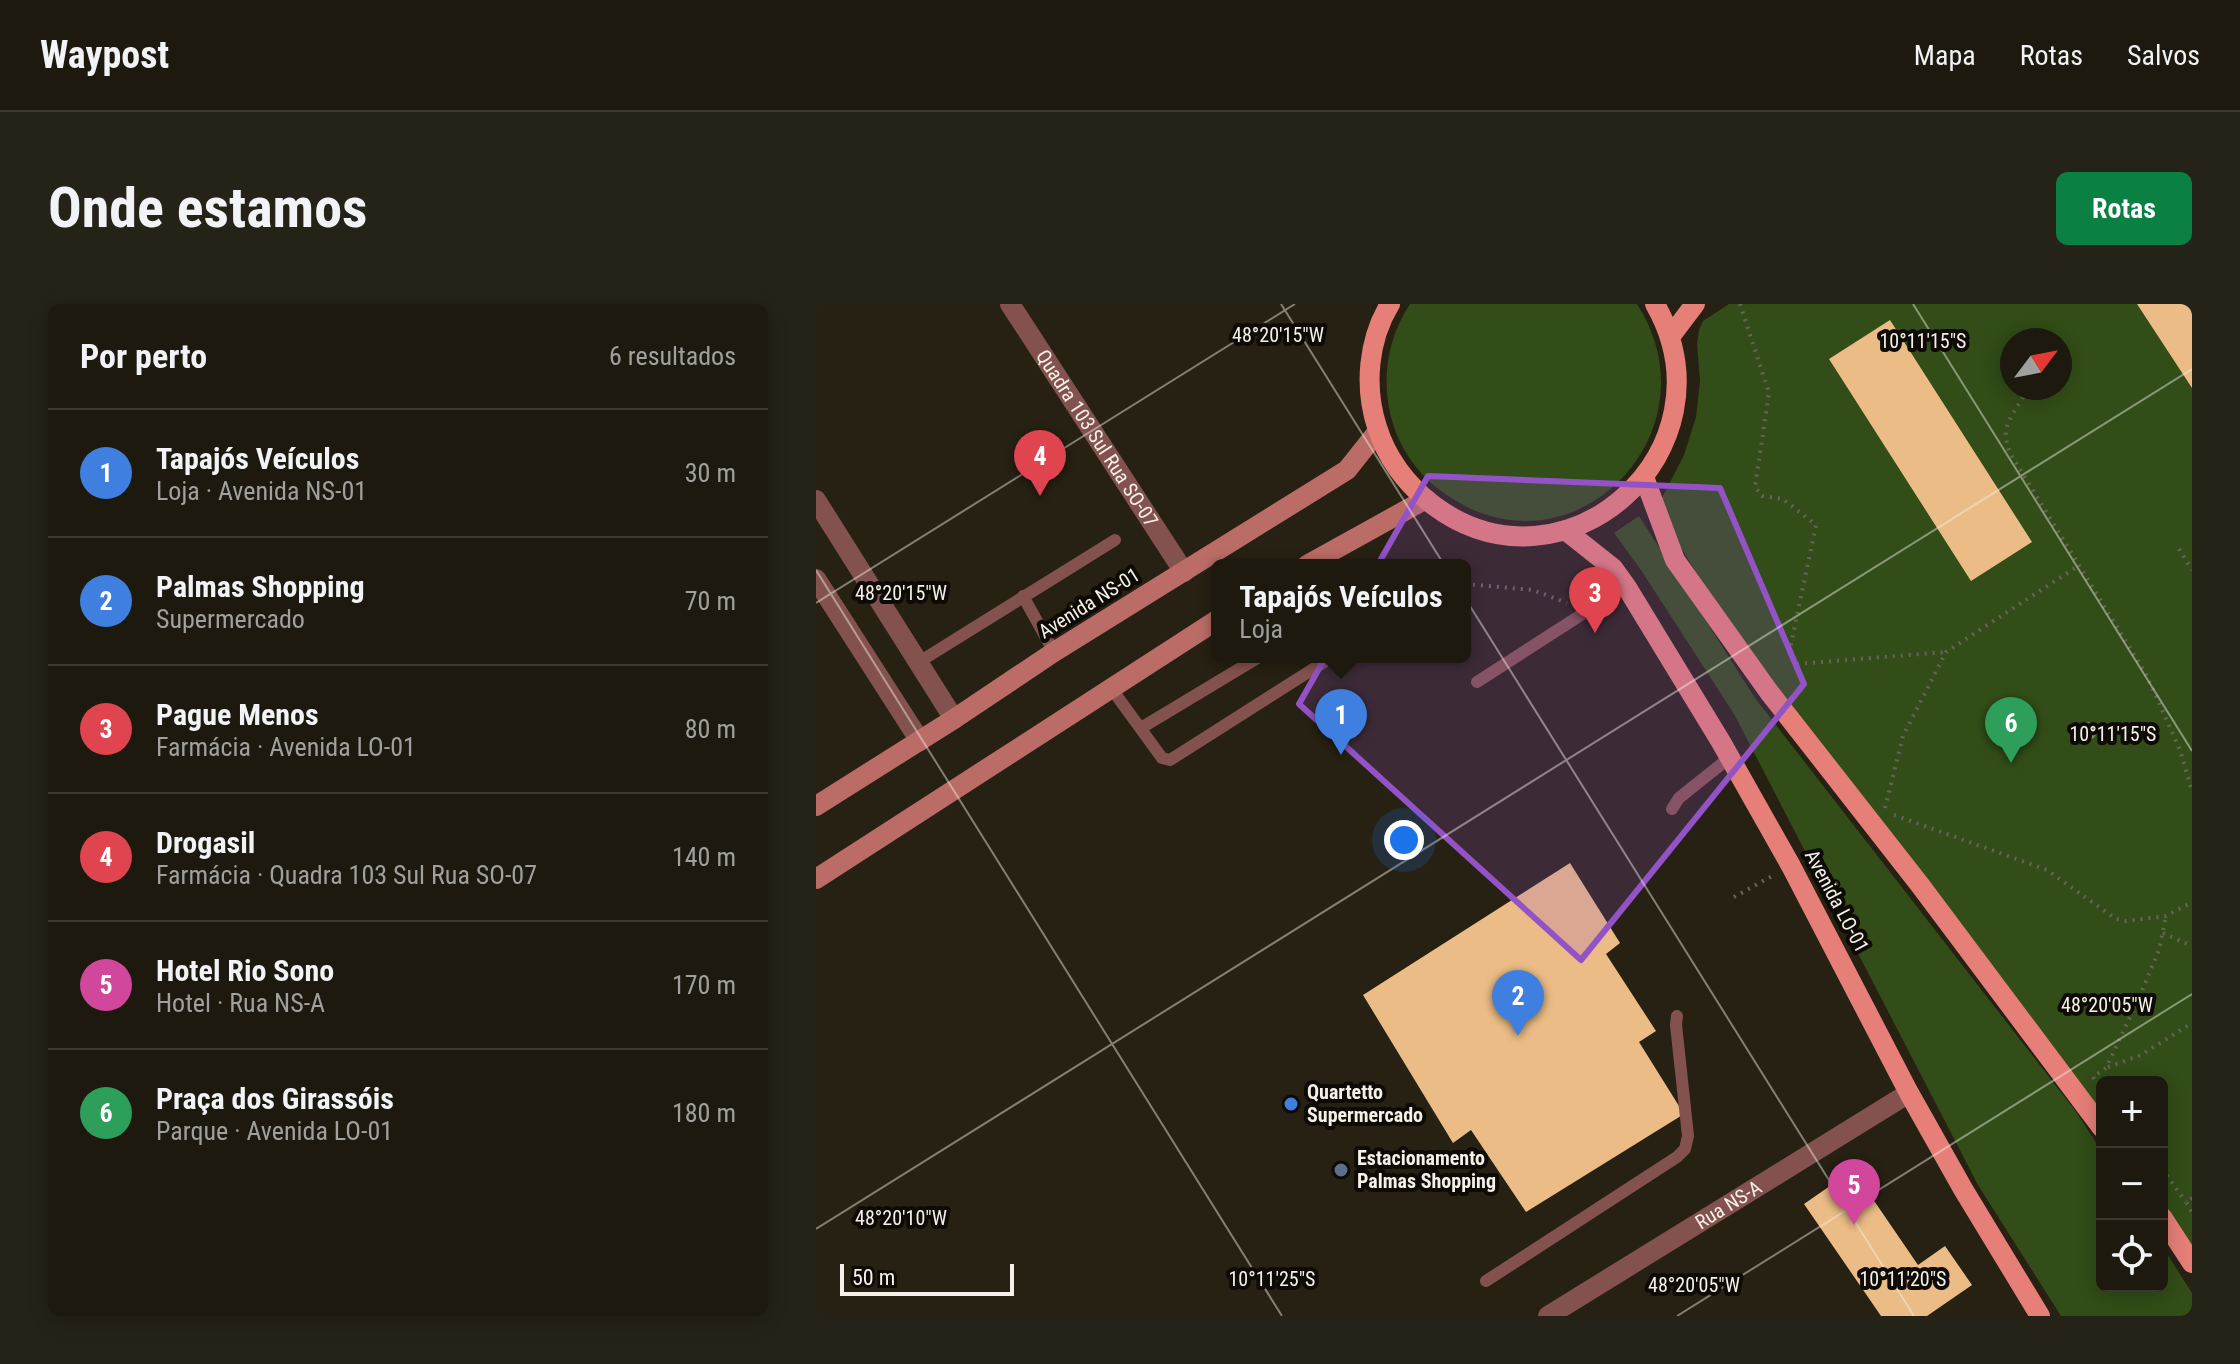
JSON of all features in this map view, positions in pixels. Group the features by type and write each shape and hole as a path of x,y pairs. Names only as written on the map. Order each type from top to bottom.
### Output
{"main road":[{"path":"1390,304 1378,329 1371,358 1371,401 1384,447 1398,469 1426,499 1459,521 1491,532 1531,535 1565,530 1606,511 1644,477 1664,443 1674,410 1677,382 1670,337 1655,304"},
{"path":"1670,337 1695,304"},
{"path":"1644,477 1675,560 1769,692 1920,885 2096,1120"},
{"name":"Avenida LO-01","path":"1565,530 1613,568 1626,586 1791,866 1909,1093 2040,1316"},
{"path":"2164,1220 2192,1263"}],"street":[{"name":"Quadra 103 Sul Rua SO-07","path":"1010,304 1184,572"},
{"name":"Avenida NS-01","path":"816,806 1054,652 1347,470 1378,431"},
{"path":"1319,559 1426,499"},
{"path":"816,500 954,719"},
{"path":"816,579 920,741"},
{"path":"816,879 1211,624"},
{"name":"Rua NS-A","path":"1548,1316 1909,1093"}],"lane":[{"path":"919,662 1115,540"},
{"path":"1477,682 1626,586"},
{"path":"1023,596 1054,652"},
{"path":"1141,728 1249,663"},
{"path":"1111,688 1162,758 1170,760 1323,663"},
{"path":"1672,809 1679,798 1729,758"},
{"path":"1486,1281 1685,1149 1688,1136 1677,1016"}],"path":[{"path":"1740,304 1769,393 1755,487 1762,496 1783,499 1816,525 1789,654 1797,664 1946,652 2078,566"},
{"path":"2021,400 2004,437 2010,453 2146,674 2180,750 2192,791"},
{"path":"2179,549 2192,570"},
{"path":"1471,585 1533,590 1587,611"},
{"path":"1946,652 1903,736 1884,812 2047,870 2116,919 2126,921 2166,916 2192,902"},
{"path":"1734,897 1791,866"},
{"path":"2106,1068 2159,950 2166,916"},
{"path":"2163,933 2192,946"},
{"path":"2093,1077 2106,1068 2141,1055 2192,1023"},
{"path":"2168,1177 2192,1212"},
{"path":"2186,1202 2192,1198"}],"highlighted area":[{"path":"1428,476 1720,488 1804,684 1581,960 1299,704"}],"green space":[{"path":"1410,304 1637,304 1658,352 1660,399 1647,443 1621,479 1586,506 1543,520 1497,518 1450,497 1423,475 1409,458 1398,438 1390,411 1388,363 1395,332"},
{"path":"1729,304 2192,304 2192,1250 2168,1212 2168,1076 2096,1076 2096,1106 1727,622 1667,525 1661,501 1684,455 1696,417 1700,381 1699,330 1703,321"},
{"path":"1639,516 1755,698 2077,1113 2096,1143 2096,1292 2168,1292 2168,1255 2192,1293 2192,1316 2061,1316 1978,1185 1734,714 1614,533"}],"building":[{"path":"2137,304 2192,304 2192,388"},
{"path":"1890,320 2032,542 1971,581 1829,359"},
{"path":"1570,863 1620,943 1606,954 1656,1031 1639,1042 1684,1114 1526,1212 1471,1130 1453,1143 1363,995"},
{"path":"1853,1170 1918,1265 1945,1246 1972,1285 1927,1316 1881,1316 1804,1204"}],"place":[{"name":"Drogasil","path":"1040,496"},
{"name":"Pague Menos","path":"1595,633"},
{"name":"Tapajós Veículos","path":"1341,755"},
{"name":"Praça dos Girassóis","path":"2011,763"},
{"name":"Palmas Shopping","path":"1518,1036"},
{"name":"Quartetto Supermercado","path":"1291,1104"},
{"name":"Estacionamento Palmas Shopping","path":"1341,1170"},
{"name":"Hotel Rio Sono","path":"1854,1225"}]}
